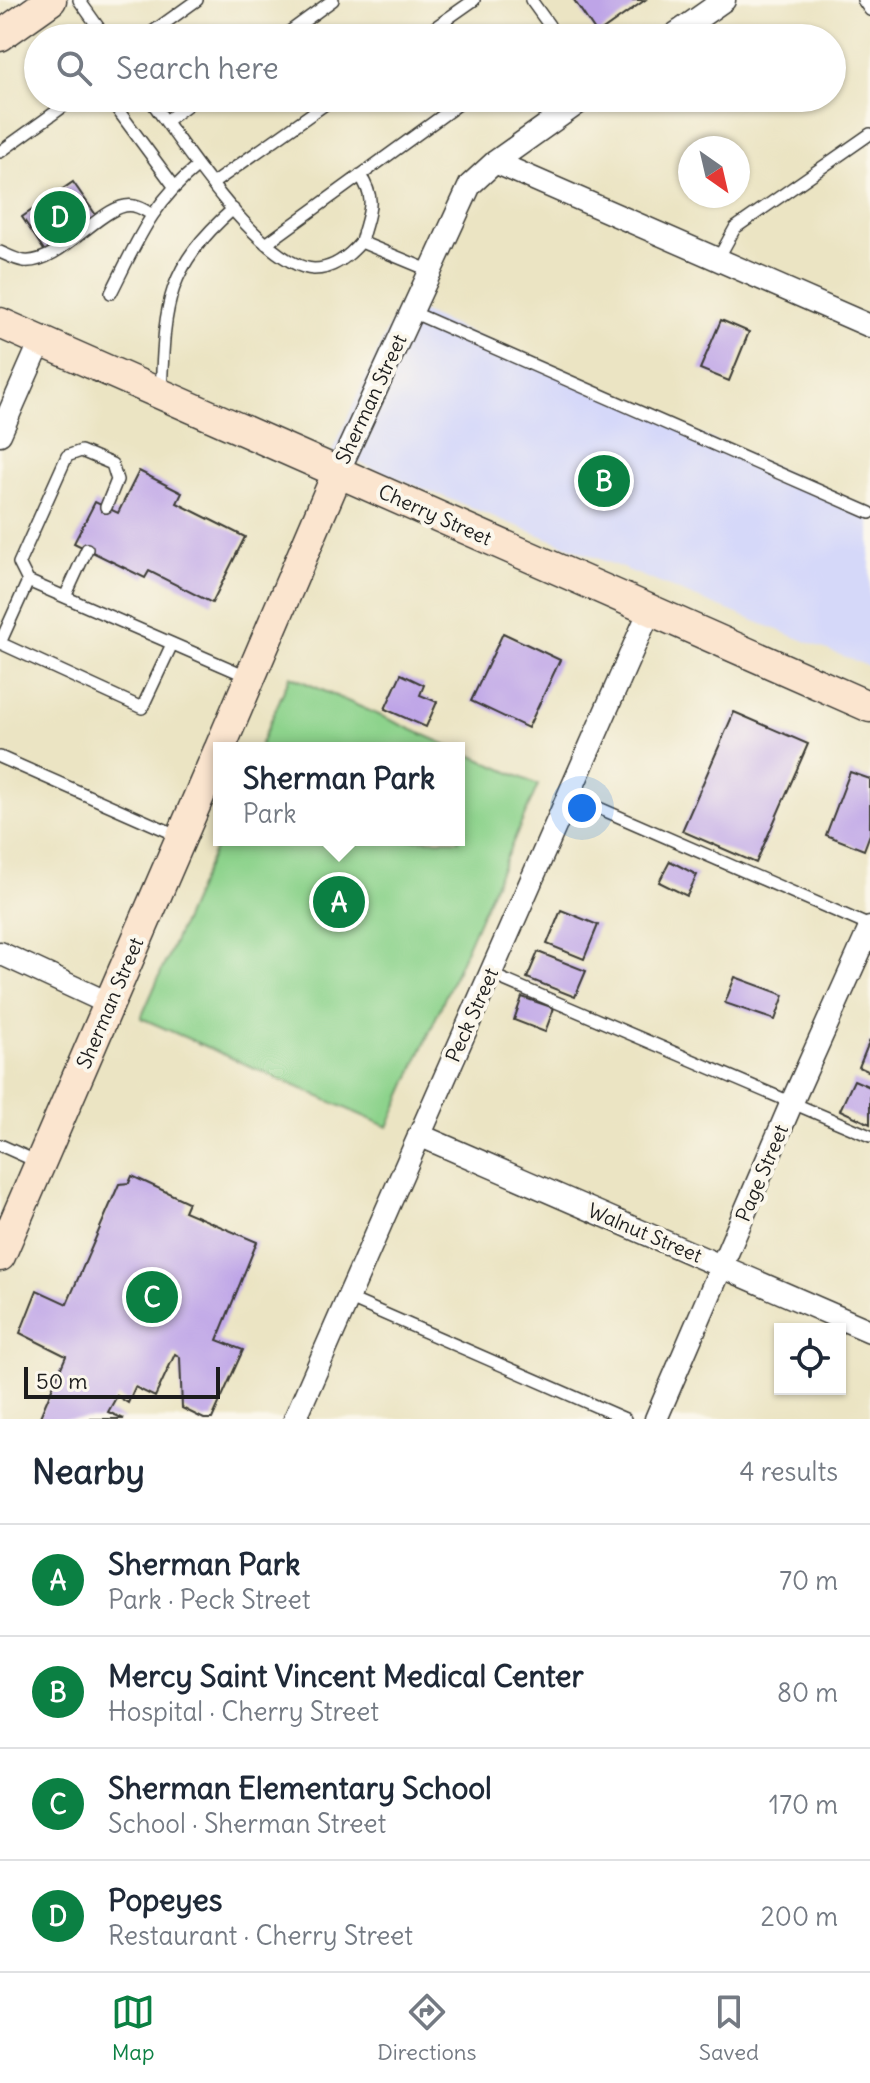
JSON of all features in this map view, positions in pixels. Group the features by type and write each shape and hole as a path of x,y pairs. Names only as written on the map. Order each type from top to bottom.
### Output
{"main road":[{"path":"0,36 51,0"},
{"name":"Cherry Street","path":"0,323 870,707"},
{"name":"Sherman Street","path":"222,742 338,472"},
{"name":"Sherman Street","path":"0,1256 213,763"}],"street":[{"path":"690,24 724,0"},
{"name":"Sherman Street","path":"338,472 470,185 495,162 565,112"},
{"path":"495,162 870,326"},
{"path":"3,420 41,341"},
{"name":"Peck Street","path":"295,1419 650,610"},
{"name":"Page Street","path":"656,1419 870,927"},
{"path":"0,953 110,1004"},
{"name":"Walnut Street","path":"419,1135 870,1331"}],"lane":[{"path":"79,0 96,24"},
{"path":"164,24 197,0"},
{"path":"300,24 333,0"},
{"path":"440,24 474,0"},
{"path":"531,0 548,24"},
{"path":"863,0 870,10"},
{"path":"0,152 56,112"},
{"path":"119,112 174,186"},
{"path":"159,112 233,209 266,244 288,261 314,269 349,256 361,242 371,191 360,175"},
{"path":"166,121 178,112"},
{"path":"212,184 314,112"},
{"path":"266,244 448,112"},
{"path":"718,259 735,228 870,134"},
{"path":"111,293 151,214 174,186 198,166"},
{"path":"0,252 22,261 36,260 51,254 118,208 132,205 151,214"},
{"path":"161,393 167,304 180,270 208,231 233,209"},
{"path":"361,242 431,271"},
{"path":"412,312 870,513"},
{"path":"106,507 117,480 112,464 81,451 67,456 19,563 28,581 250,677"},
{"path":"65,597 87,549"},
{"path":"28,581 0,643 142,708 172,644"},
{"path":"0,757 181,837"},
{"path":"569,795 870,927"},
{"path":"490,974 870,1136"},
{"path":"0,1145 41,1163"},
{"path":"348,1298 625,1419"}],"shaded area":[{"path":"400,302 870,509 870,667 332,452"}],"green space":[{"path":"290,676 440,742 262,742"},
{"path":"465,753 538,785 388,1127 141,1018 216,846 465,846"}],"building":[{"path":"574,0 645,0 611,24 590,24"},
{"path":"73,182 98,218 46,253 22,217"},
{"path":"721,320 749,332 729,381 700,369"},
{"path":"139,471 182,493 177,503 245,537 212,603 149,571 145,578 74,543 95,502 118,513"},
{"path":"503,633 560,660 528,728 471,701"},
{"path":"401,674 424,685 420,695 437,702 426,727 385,709"},
{"path":"734,712 808,744 756,863 682,831"},
{"path":"850,772 870,779 870,834 864,850 826,835"},
{"path":"670,861 697,875 687,896 659,882"},
{"path":"561,910 598,925 584,959 547,944"},
{"path":"538,952 586,971 575,997 527,978"},
{"path":"735,977 784,995 775,1020 725,1003"},
{"path":"522,997 554,1008 545,1032 514,1020"},
{"path":"870,1040 870,1072 859,1067"},
{"path":"854,1080 870,1087 870,1124 840,1110"},
{"path":"132,1176 188,1202 184,1211 257,1242 217,1340 243,1350 212,1419 204,1419 182,1408 180,1357 175,1354 155,1397 135,1387 128,1403 117,1396 108,1412 124,1419 39,1419 66,1356 20,1333 37,1290 67,1304 119,1184 129,1183"}],"place":[{"name":"Popeyes","path":"60,217"},
{"name":"Mercy Saint Vincent Medical Center","path":"604,481"},
{"name":"Sherman Park","path":"339,902"},
{"name":"Sherman Elementary School","path":"152,1297"}]}
